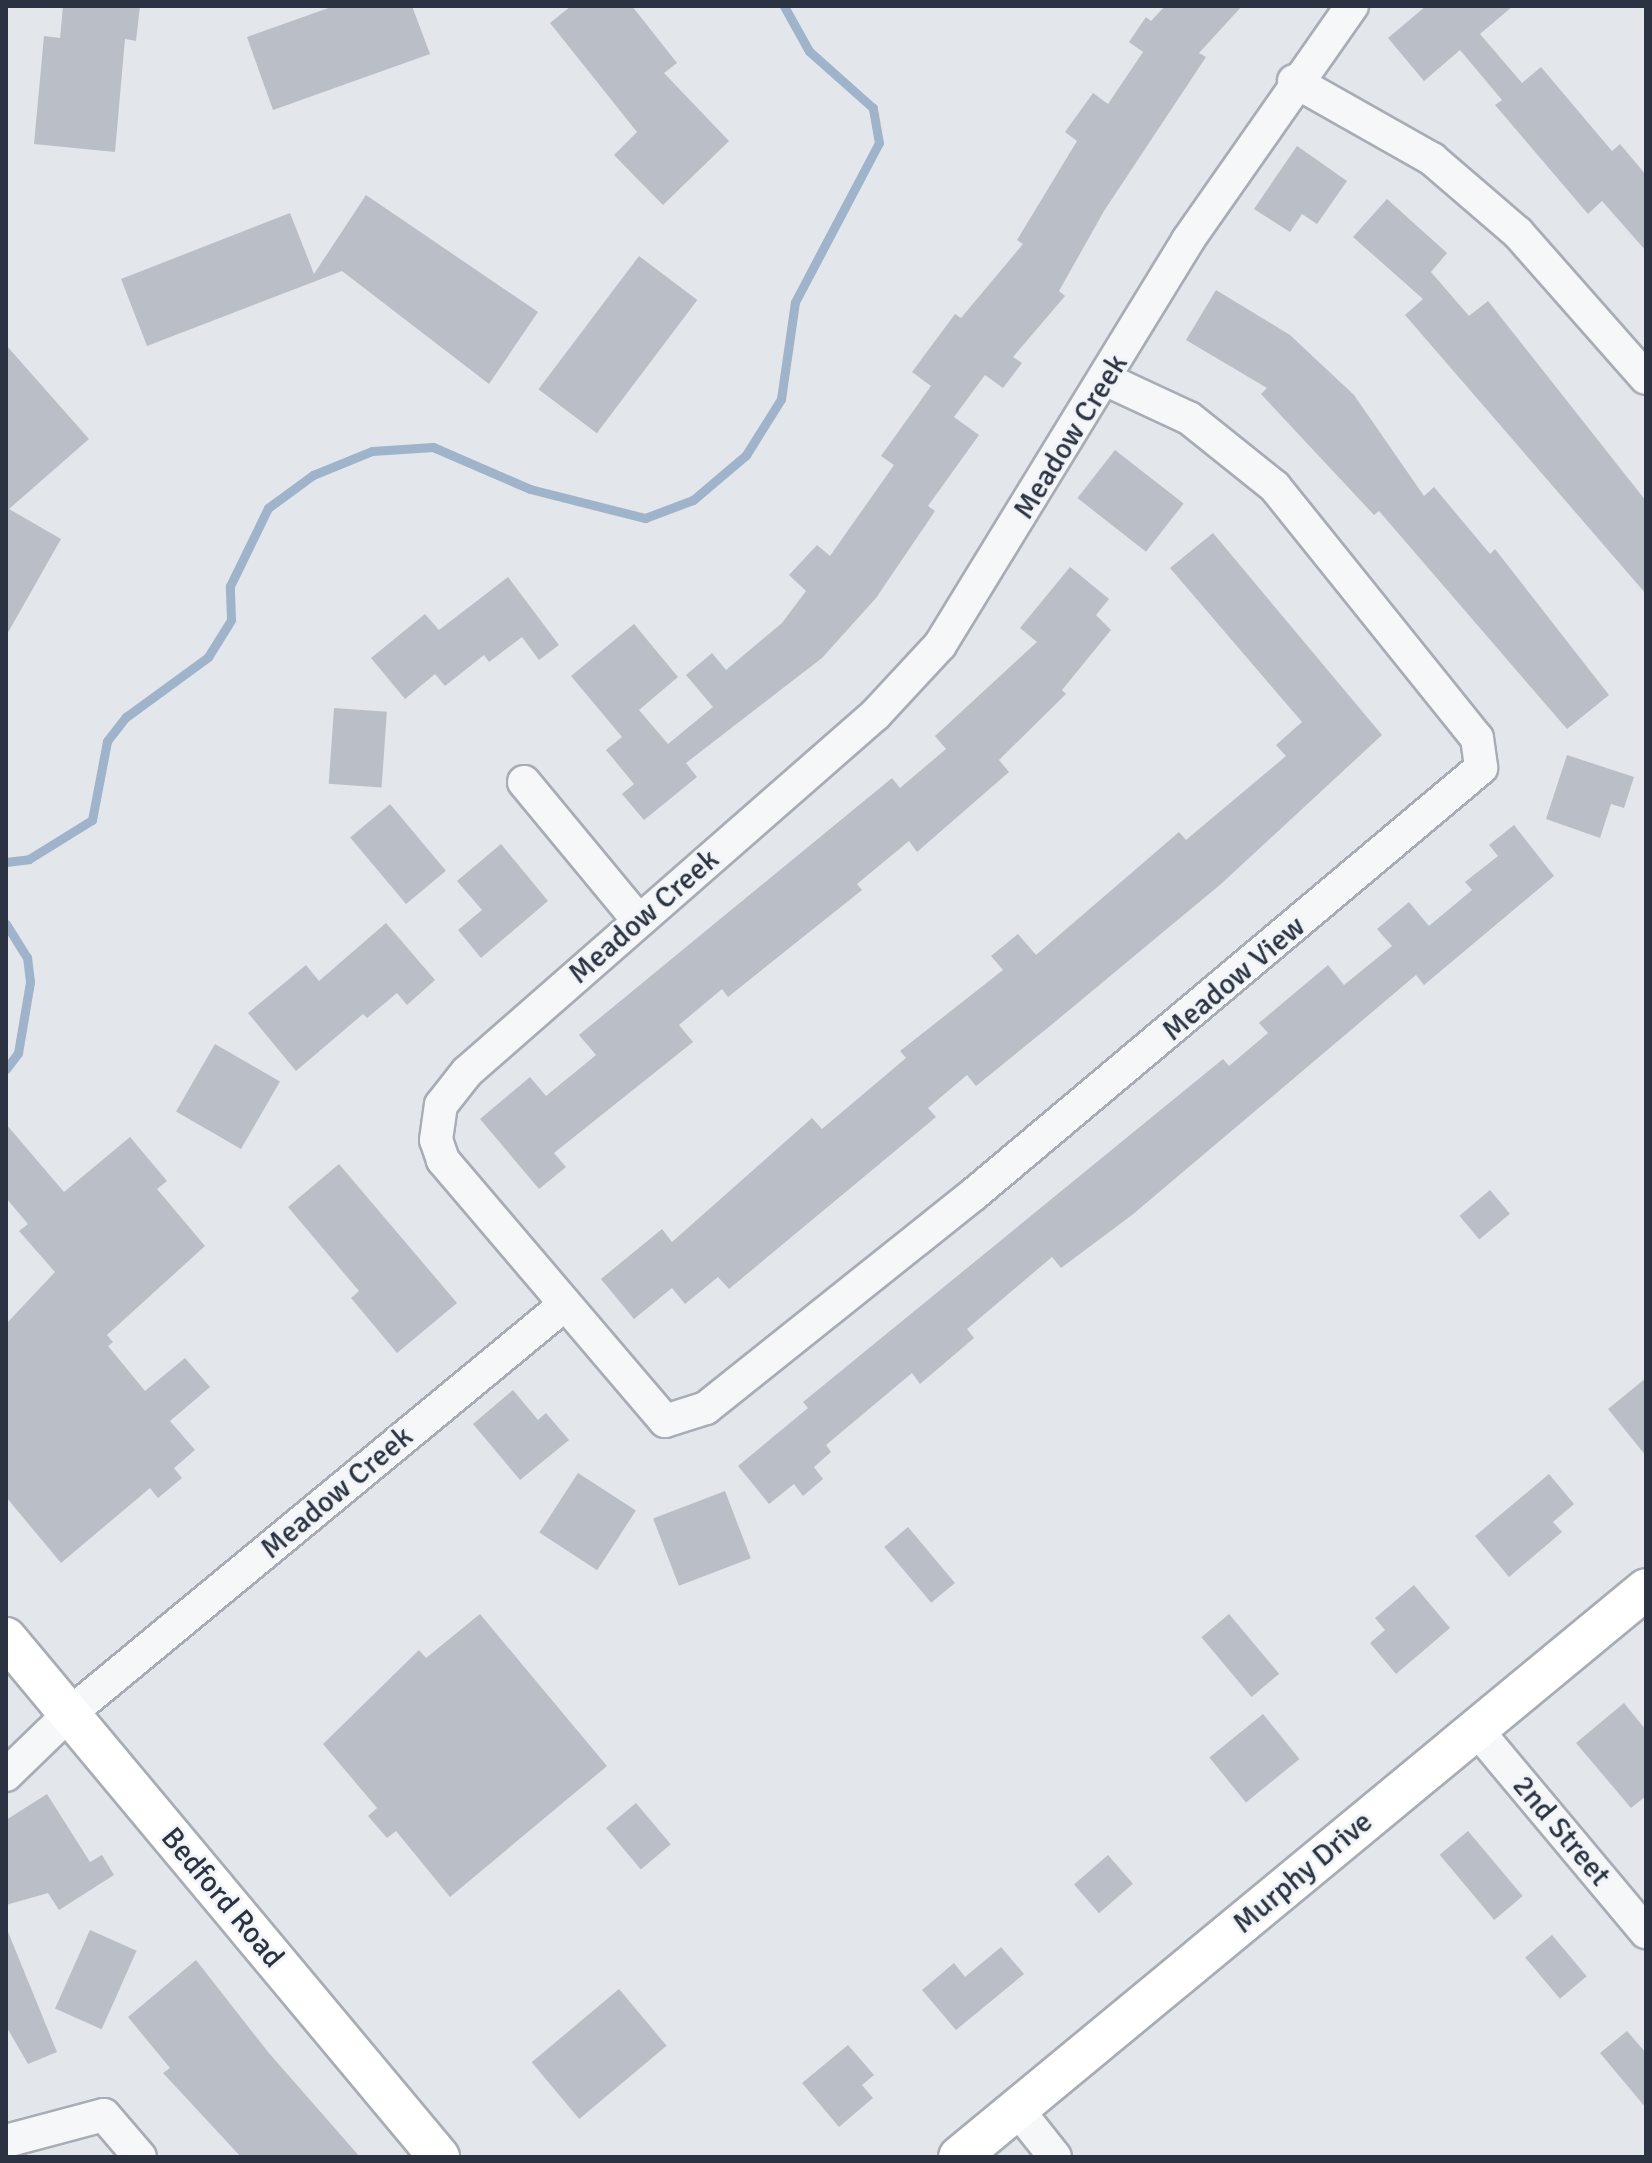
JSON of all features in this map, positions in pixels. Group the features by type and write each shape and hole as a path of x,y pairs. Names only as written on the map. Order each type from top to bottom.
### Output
{"main road":[{"name":"Murphy Drive","path":"959,2157 1646,1589"},
{"name":"Bedford Road","path":"6,1638 439,2157"}],"street":[{"name":"Meadow Creek","path":"6,1775 69,1714 563,1306 443,1160 436,1140 441,1105 467,1072 876,714 940,645 1107,380 1188,240 1294,81 1352,6"},
{"path":"1294,81 1432,159 1518,233 1646,378"},
{"name":"Meadow View","path":"563,1306 665,1421 706,1408 1295,929 1481,768 1477,738 1275,487 1189,418 1107,380"},
{"path":"524,782 639,921"},
{"name":"2nd Street","path":"1476,1729 1646,1932"},
{"path":"1017,2109 1055,2157"},
{"path":"6,2141 104,2115 140,2157"}],"building":[{"path":"63,6 140,6 136,41 125,39 115,152 34,144 44,36 60,38"},
{"path":"334,6 412,6 430,54 273,110 247,37"},
{"path":"571,6 632,6 677,63 664,73 729,141 663,205 614,155 637,132 550,23"},
{"path":"1165,6 1242,6 1199,53 1206,57 1104,211 1059,291 1065,296 1013,357 1022,363 1003,388 985,375 954,417 979,435 928,506 935,511 876,598 822,658 686,763 697,777 644,820 622,794 634,784 606,750 622,737 571,676 634,624 678,677 639,710 668,744 713,707 686,675 712,653 726,670 782,623 806,591 789,575 817,545 830,556 894,465 881,456 931,386 912,372 955,314 961,318 1023,244 1017,240 1077,141 1065,132 1093,93 1108,104 1143,52 1129,42 1146,17 1151,21"},
{"path":"1426,6 1513,6 1480,34 1522,83 1541,67 1612,151 1620,144 1646,175 1646,251 1602,201 1588,214 1495,105 1502,100 1460,50 1424,81 1388,38"},
{"path":"1297,146 1347,181 1317,224 1302,214 1290,232 1254,209"},
{"path":"366,195 538,312 489,384 342,271 147,346 121,279 290,213 314,274"},
{"path":"1387,199 1447,253 1431,272 1469,316 1488,301 1646,501 1646,594 1405,315 1423,299 1353,237"},
{"path":"639,256 697,300 597,433 538,389"},
{"path":"1216,290 1290,335 1354,395 1424,496 1434,487 1490,554 1495,549 1609,695 1567,729 1379,511 1374,515 1261,394 1267,388 1186,340"},
{"path":"6,345 89,439 9,509 61,539 6,636"},
{"path":"1115,450 1184,504 1146,552 1077,498"},
{"path":"1213,533 1382,735 1221,884 976,1086 967,1075 928,1108 936,1117 729,1289 718,1277 685,1304 672,1288 634,1319 601,1279 662,1229 672,1242 812,1118 822,1129 906,1058 900,1051 1003,970 991,956 1018,934 1036,955 1179,832 1186,840 1286,756 1276,745 1302,722 1170,568"},
{"path":"1070,567 1109,599 1096,615 1111,630 1062,690 1066,694 999,760 1009,772 917,852 909,841 857,884 862,890 728,997 722,989 679,1025 693,1042 554,1153 566,1167 539,1189 480,1119 530,1077 546,1096 596,1055 579,1035 892,778 900,788 946,749 935,736 1037,642 1020,628"},
{"path":"508,577 559,645 539,660 522,637 489,662 484,655 445,686 435,674 405,699 371,658 425,614 439,630"},
{"path":"334,708 387,712 382,788 329,784"},
{"path":"1567,755 1634,777 1624,808 1611,804 1600,838 1546,819"},
{"path":"390,804 446,871 406,904 350,837"},
{"path":"1514,825 1554,876 1424,985 1416,975 1132,1215 1061,1268 1052,1257 967,1329 974,1338 920,1384 912,1373 826,1445 831,1452 814,1467 823,1479 803,1496 794,1484 769,1504 738,1466 808,1408 803,1402 1223,1059 1229,1066 1268,1033 1259,1023 1328,965 1344,985 1392,946 1377,929 1409,902 1429,926 1472,890 1465,882 1498,856 1489,845"},
{"path":"501,844 548,901 481,958 458,930 482,910 457,881"},
{"path":"386,923 435,980 407,1005 397,993 367,1018 363,1014 296,1071 248,1013 306,965 319,981"},
{"path":"215,1044 280,1082 241,1149 176,1112"},
{"path":"6,1124 64,1192 130,1137 167,1181 157,1189 205,1246 107,1335 113,1342 108,1346 145,1391 185,1358 210,1387 170,1421 195,1450 174,1468 182,1478 158,1498 150,1488 61,1563 6,1497 6,1324 55,1272 19,1231 28,1224 6,1198"},
{"path":"339,1164 457,1303 397,1353 351,1298 359,1291 288,1207"},
{"path":"1490,1190 1510,1214 1479,1239 1459,1216"},
{"path":"1646,1378 1646,1456 1608,1409"},
{"path":"513,1390 538,1420 546,1413 569,1440 520,1480 473,1424"},
{"path":"578,1473 636,1511 597,1570 539,1533"},
{"path":"1549,1474 1574,1504 1553,1522 1562,1532 1509,1577 1475,1536"},
{"path":"725,1491 751,1558 679,1586 653,1519"},
{"path":"908,1527 955,1583 931,1603 884,1547"},
{"path":"1414,1585 1450,1628 1396,1674 1370,1643 1385,1630 1375,1618"},
{"path":"480,1614 607,1766 450,1897 396,1831 387,1838 368,1816 377,1808 323,1744 419,1650 426,1658"},
{"path":"1229,1614 1279,1674 1252,1697 1201,1637"},
{"path":"1624,1703 1646,1730 1646,1796 1631,1808 1576,1743"},
{"path":"1263,1714 1300,1759 1246,1802 1209,1757"},
{"path":"47,1794 90,1862 102,1855 114,1875 59,1910 48,1893 6,1905 6,1820"},
{"path":"636,1803 671,1844 641,1869 606,1828"},
{"path":"1468,1831 1523,1896 1494,1920 1440,1855"},
{"path":"1108,1855 1133,1884 1099,1913 1074,1885"},
{"path":"6,1927 57,2052 28,2064 6,2026"},
{"path":"90,1930 137,1951 102,2029 55,2009"},
{"path":"1552,1935 1587,1976 1560,1999 1525,1957"},
{"path":"1001,1947 1024,1974 956,2030 922,1990 954,1963 965,1977"},
{"path":"196,1960 268,2052 360,2157 241,2157 163,2073 170,2068 128,2017"},
{"path":"619,1989 667,2046 579,2119 532,2062"},
{"path":"1627,2031 1646,2053 1646,2108 1600,2053"},
{"path":"848,2045 874,2075 862,2085 873,2098 839,2127 802,2083"}],"waterway":[{"path":"6,862 29,859 92,820 107,741 126,717 208,657 231,620 230,586 268,508 313,475 372,451 433,447 530,489 645,518 693,500 746,455 781,399 795,302 879,143 873,108 809,51 784,6"},
{"path":"6,924 27,957 30,982 18,1053 6,1069"}]}
